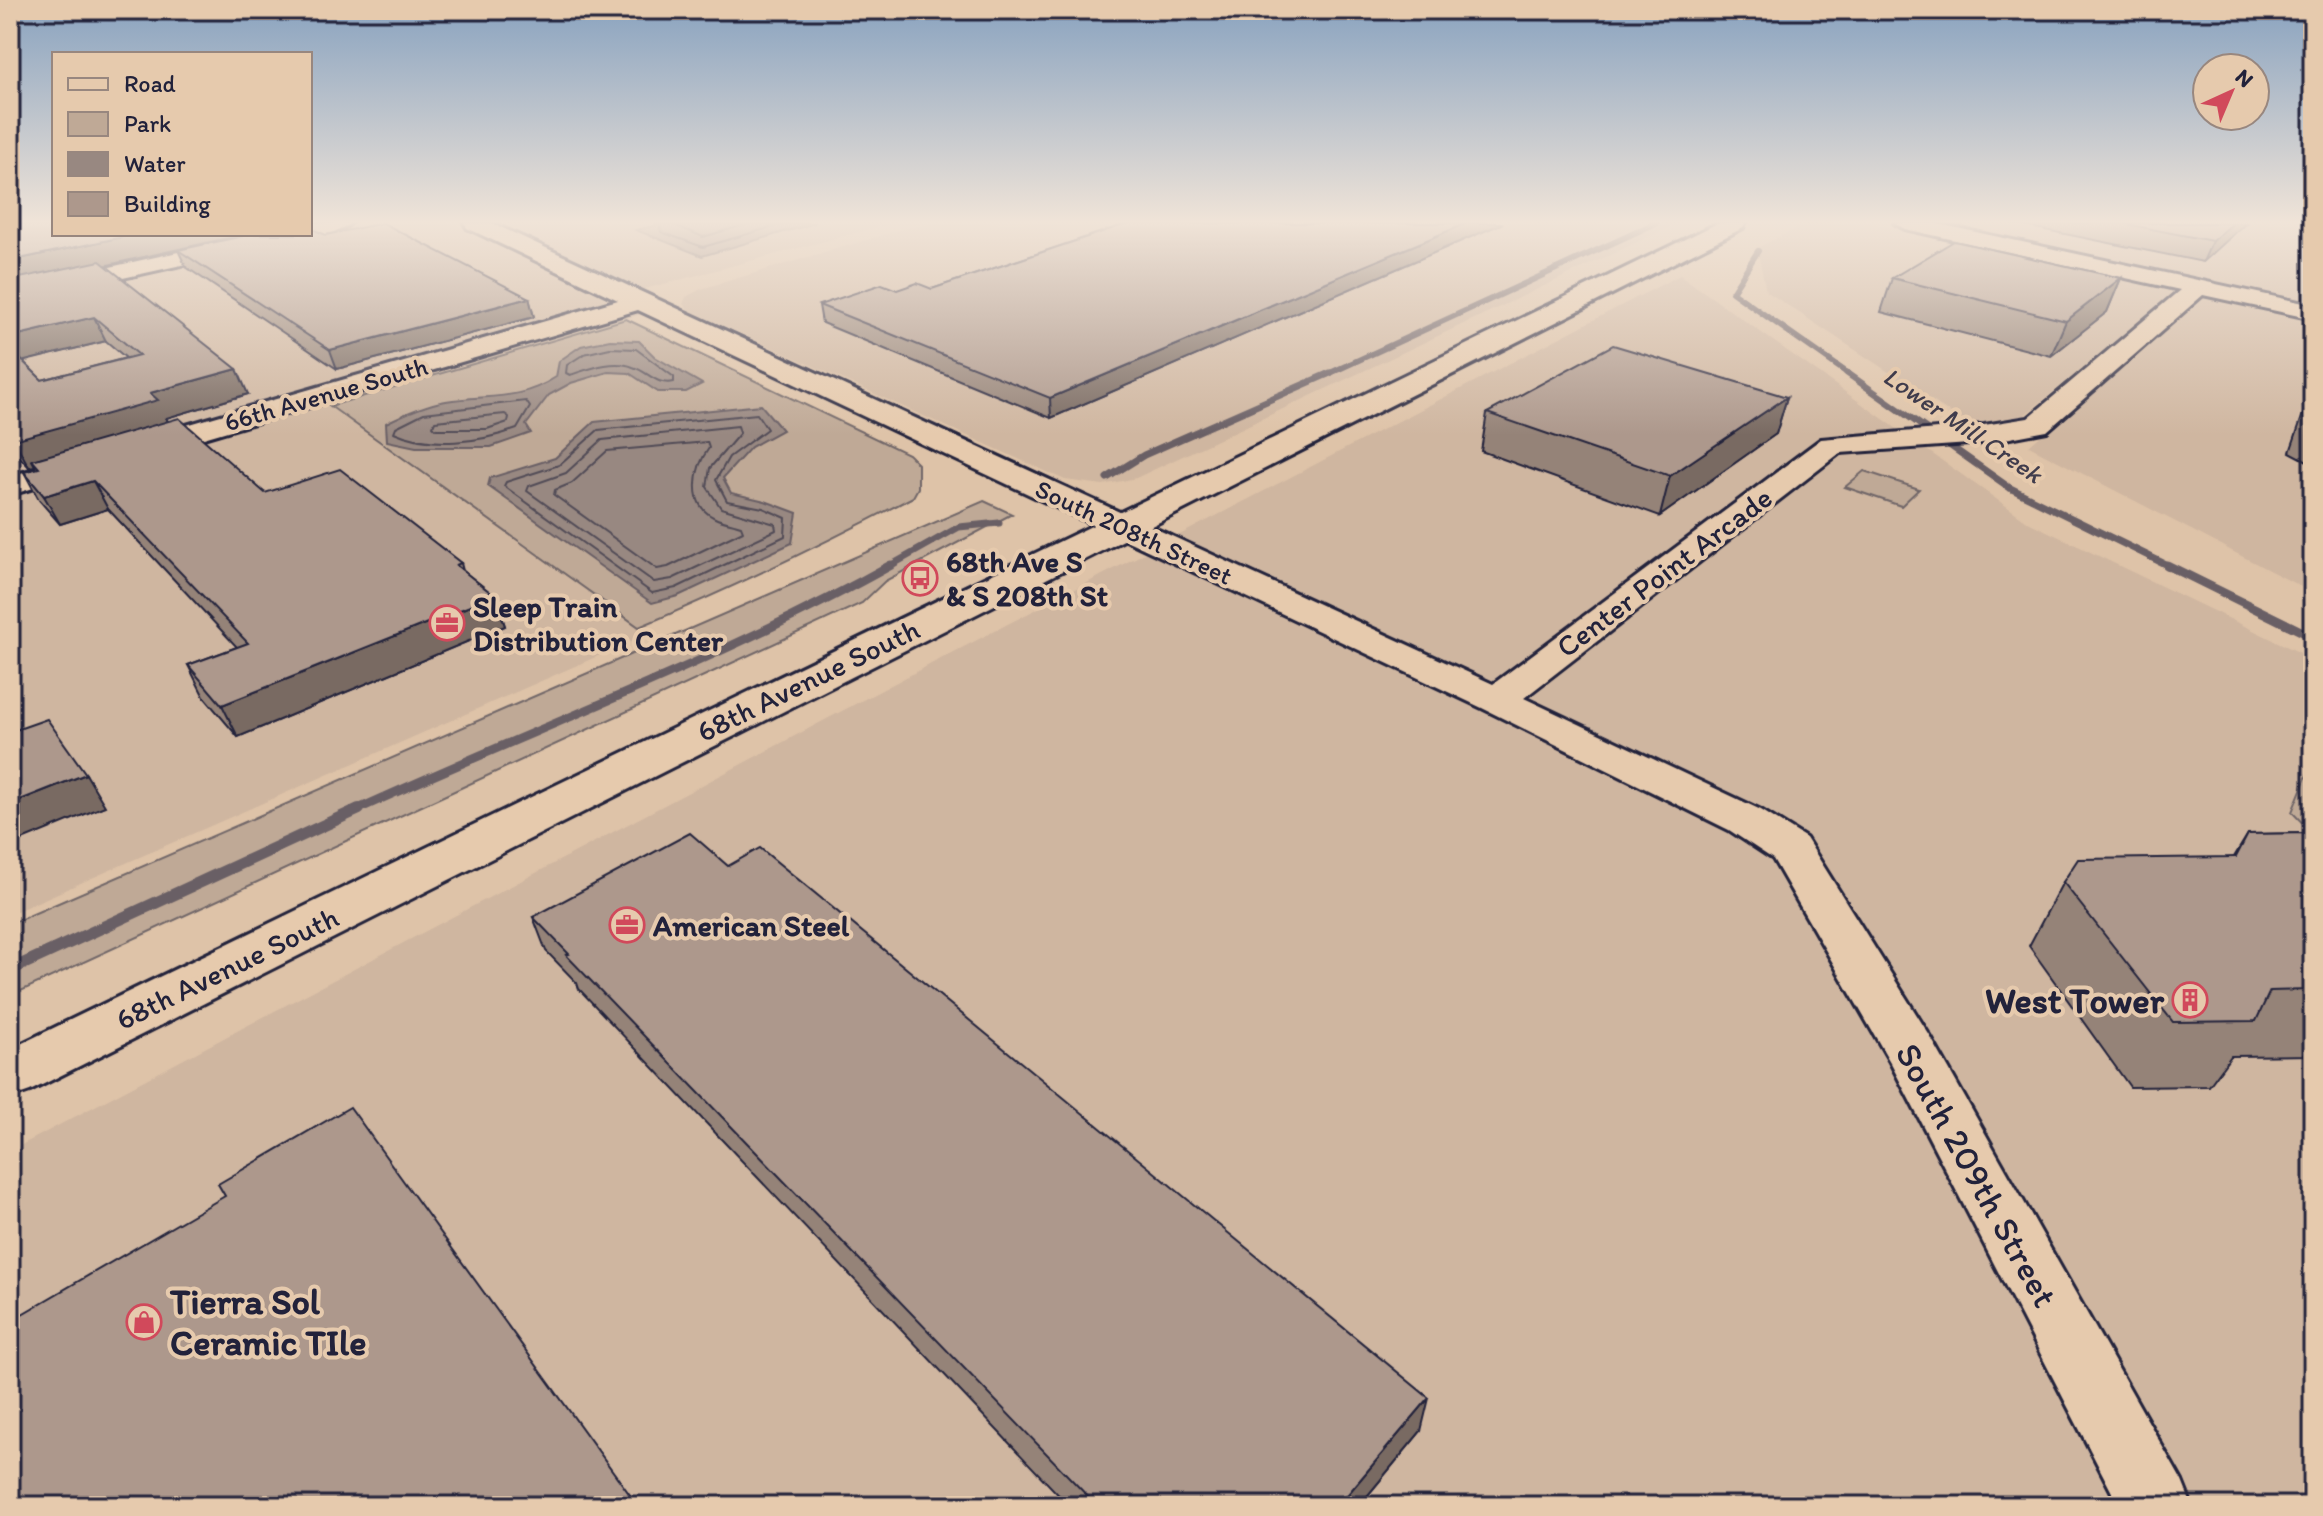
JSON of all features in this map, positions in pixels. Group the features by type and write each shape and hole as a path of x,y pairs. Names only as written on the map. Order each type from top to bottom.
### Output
{"main road":[{"name":"68th Avenue South","path":"10,1075 1591,294"}],"street":[{"name":"South 208th Street","path":"626,294 1496,700 1745,820 1790,849"},
{"name":"Center Point Arcade","path":"1496,700 1832,445 1984,434 2037,425 2190,294"},
{"path":"2233,294 2313,312"},
{"name":"66th Avenue South","path":"10,486 642,301"},
{"name":"South 209th Street","path":"1790,849 1911,1051 2157,1506"}],"shaded area":[{"path":"10,294 600,294 642,314 330,406 648,634 10,914"},
{"path":"692,294 1528,294 1136,478 1103,485 1065,480 689,310 683,304 686,297"},
{"path":"1644,294 1706,294 2030,523 2313,659 2313,1506 10,1506 10,1151 929,665"},
{"path":"1770,294 2175,294 2017,421 1972,427"},
{"path":"2262,294 2313,294 2313,305"},
{"path":"2199,296 2313,322 2313,593 2029,446"}],"green space":[{"path":"626,319 908,454 918,464 918,488 913,497 778,565 639,627 330,406"},
{"path":"1864,471 1919,489 1901,506 1845,487"},
{"path":"984,501 1012,514 885,581 862,603 10,996 10,924"},
{"path":"2313,760 2313,834 2292,812"}],"water":[{"path":"610,340 639,341 655,357 702,384 686,392 658,392 629,373 608,372 571,383 549,395 526,425 531,433 491,447 416,447 387,441 386,423 401,416 446,401 502,396 529,390 556,377 559,361 581,346"},
{"path":"761,405 782,430 751,447 723,478 731,493 797,513 792,543 678,596 652,603 488,486 490,478 555,458 594,422"}],"building":[{"path":"10,294 142,294 237,369 150,393 158,400 14,440 10,436 10,349 42,380 139,355 94,317 10,337"},
{"path":"244,294 521,294 529,298 330,350"},
{"path":"853,294 1298,294 1050,398 819,305"},
{"path":"1956,294 2101,294 2066,321"},
{"path":"1613,345 1787,397 1670,476 1487,413"},
{"path":"179,418 265,493 340,469 461,563 456,565 495,596 222,705 188,665 248,643 93,481 44,496 24,472 39,468 32,460"},
{"path":"47,719 86,774 10,804 10,732"},
{"path":"690,833 728,866 760,848 1429,1398 1338,1506 1097,1506 566,955 569,954 533,917"},
{"path":"2313,833 2313,990 2270,991 2256,1021 2173,1022 2063,882 2078,859 2236,857 2248,834"},
{"path":"350,1107 638,1506 10,1506 10,1321 225,1196 218,1184"}],"waterway":[{"path":"1326,375 1502,294"},
{"name":"Lower Mill Creek","path":"1734,294 1850,375"},
{"path":"1107,478 1144,455 1330,373"},
{"name":"Lower Mill Creek","path":"1847,373 2010,488 2171,567"},
{"path":"888,567 959,527 999,523"},
{"path":"354,811 693,663 826,600 891,565"},
{"name":"Lower Mill Creek","path":"2167,565 2313,637"},
{"path":"10,970 359,809"}],"place":[{"name":"68th Ave S & S 208th St","path":"920,578"},
{"name":"Sleep Train Distribution Center","path":"447,623"},
{"name":"American Steel","path":"627,925"},
{"name":"West Tower","path":"2190,1000"},
{"name":"Tierra Sol Ceramic TIle","path":"144,1322"}]}
